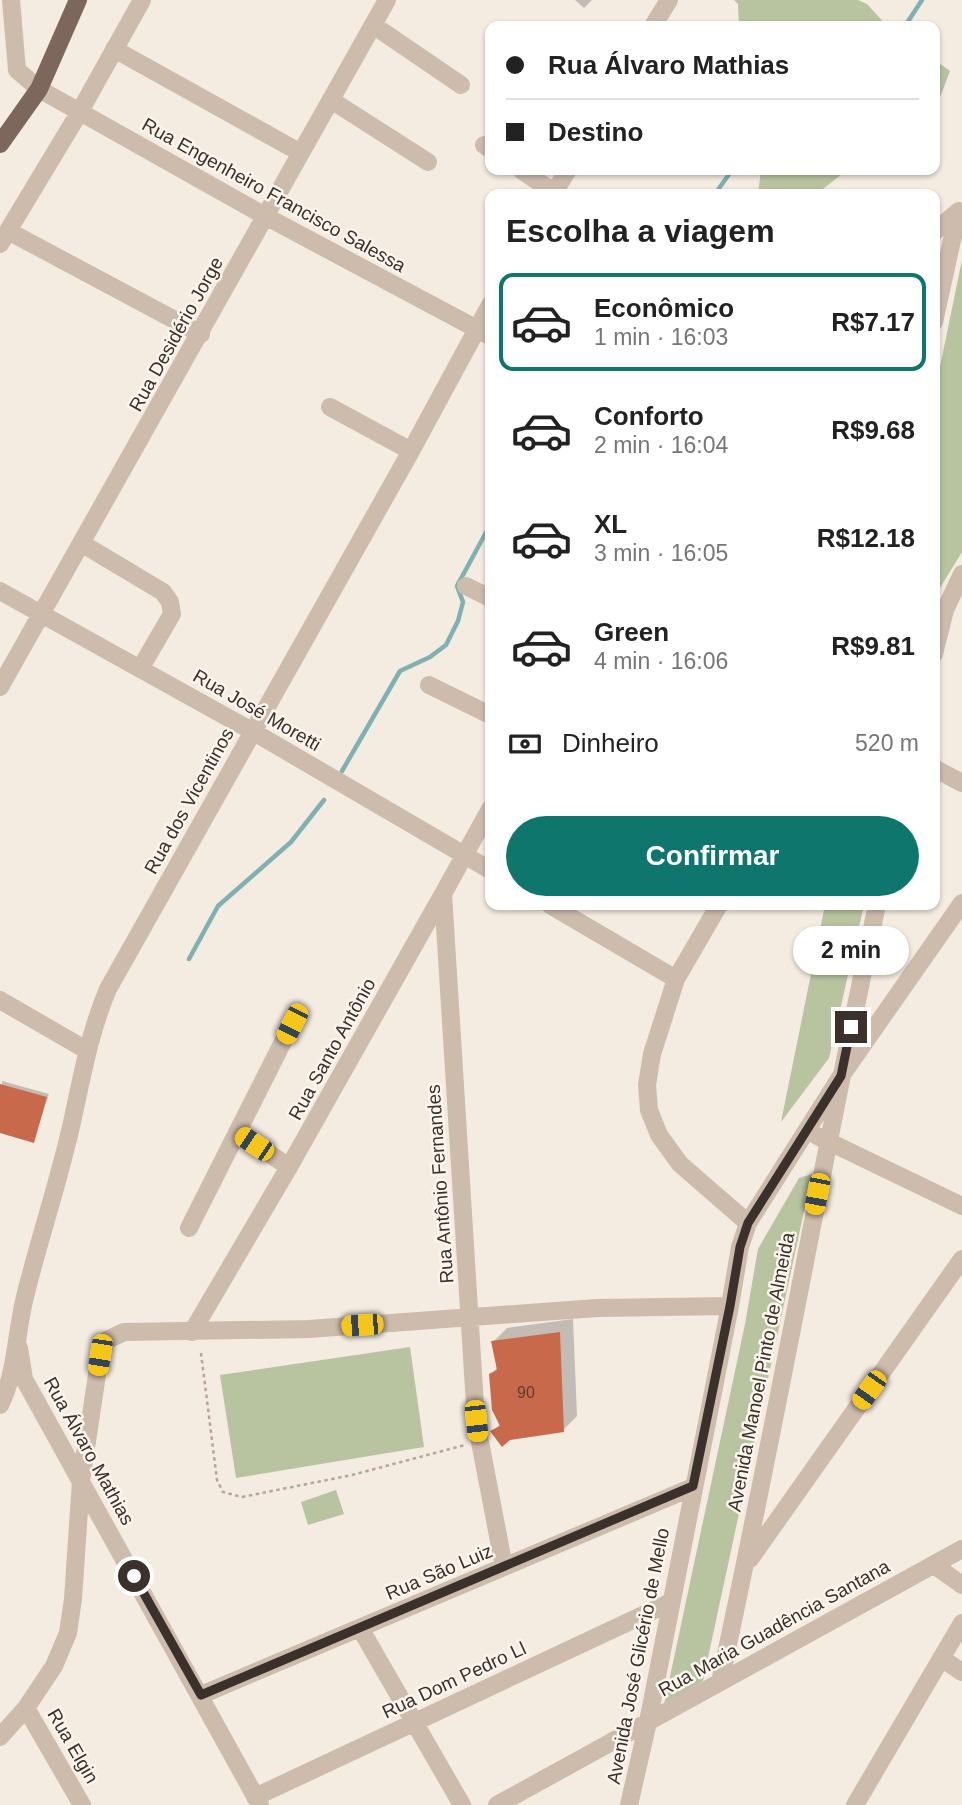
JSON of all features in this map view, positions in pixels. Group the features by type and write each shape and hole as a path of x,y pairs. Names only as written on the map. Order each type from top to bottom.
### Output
{"main road":[{"path":"0,144 39,89 78,0"}],"street":[{"path":"8,72 11,0"},
{"path":"142,0 79,113 4,238 201,334"},
{"name":"Rua Desidério Jorge","path":"0,687 387,0"},
{"path":"656,21 668,0"},
{"path":"373,24 461,85"},
{"path":"114,49 301,153"},
{"name":"Rua Engenheiro Francisco Salessa","path":"8,72 265,216 483,332"},
{"path":"331,100 428,162"},
{"path":"528,175 548,189"},
{"path":"940,227 960,209"},
{"path":"940,296 960,209"},
{"name":"Rua dos Vicentinos","path":"0,1405 8,1389 17,1333 97,1014 107,989 411,452 483,332"},
{"path":"330,407 411,452"},
{"path":"81,543 163,592 170,601 172,614 140,669"},
{"path":"940,630 945,610 962,574"},
{"path":"466,586 485,596"},
{"name":"Rua José Moretti","path":"0,591 252,731 485,867"},
{"path":"429,685 485,713"},
{"path":"940,771 962,783"},
{"path":"443,894 485,818"},
{"name":"Rua Santo Antônio","path":"192,1332 289,1167 443,894"},
{"name":"Rua Antônio Fernandes","path":"443,894 478,1441 504,1567"},
{"name":"Avenida José Glicério de Mello","path":"629,1805 648,1721 740,1247 748,1223 841,1076 962,903"},
{"path":"559,910 676,979"},
{"path":"716,910 676,979 652,1054 647,1085 649,1110 659,1135 680,1164 748,1223"},
{"name":"Avenida Manoel Pinto de Almeida","path":"720,1682 876,910"},
{"path":"0,1000 88,1051"},
{"path":"189,1228 292,1024"},
{"path":"805,1130 962,1206"},
{"path":"237,1132 289,1167"},
{"path":"745,1565 962,1259"},
{"path":"0,1737 26,1708 54,1666 68,1633 81,1481 100,1355 107,1340 124,1332 309,1329 597,1308 730,1306"},
{"path":"0,1343 17,1333"},
{"name":"Rua Álvaro Mathias","path":"17,1333 24,1378 258,1801"},
{"name":"Rua São Luiz","path":"201,1695 693,1486"},
{"name":"Rua Maria Guadência Santana","path":"497,1805 962,1549"},
{"path":"933,1564 962,1585"},
{"name":"Rua Dom Pedro Ll","path":"258,1801 415,1722 671,1602"},
{"path":"855,1805 962,1623"},
{"path":"360,1628 462,1805"},
{"path":"941,1658 962,1672"},
{"name":"Rua Elgin","path":"26,1708 82,1805"}],"path":[{"path":"201,1353 217,1480 223,1492 242,1497 254,1495 352,1475 478,1441"}],"green space":[{"path":"734,0 858,0 867,4 882,21 739,21 738,4"},
{"path":"940,64 950,71 940,96"},
{"path":"760,175 841,175 823,189 759,189"},
{"path":"962,260 962,552 940,588 940,367"},
{"path":"824,910 863,910 829,1058 781,1122"},
{"path":"812,1174 703,1681 664,1705 745,1324 758,1249 799,1178"},
{"path":"410,1347 424,1447 236,1478 220,1375"},
{"path":"336,1490 344,1514 308,1525 301,1502"}],"building":[{"path":"0,1084 47,1097 34,1143 0,1133"},
{"path":"560,1332 564,1432 510,1440 502,1447 490,1431 500,1426 492,1410 489,1374 497,1370 491,1341"}],"waterway":[{"path":"908,21 922,0"},
{"path":"719,189 728,175"},
{"path":"342,771 400,671 430,657 446,645 458,621 463,602 457,586 485,534"},
{"path":"189,959 218,906 291,842 324,800"}],"route":[{"path":"134,1576 201,1695 693,1486 740,1247 748,1223 841,1076 851,1027"}]}
